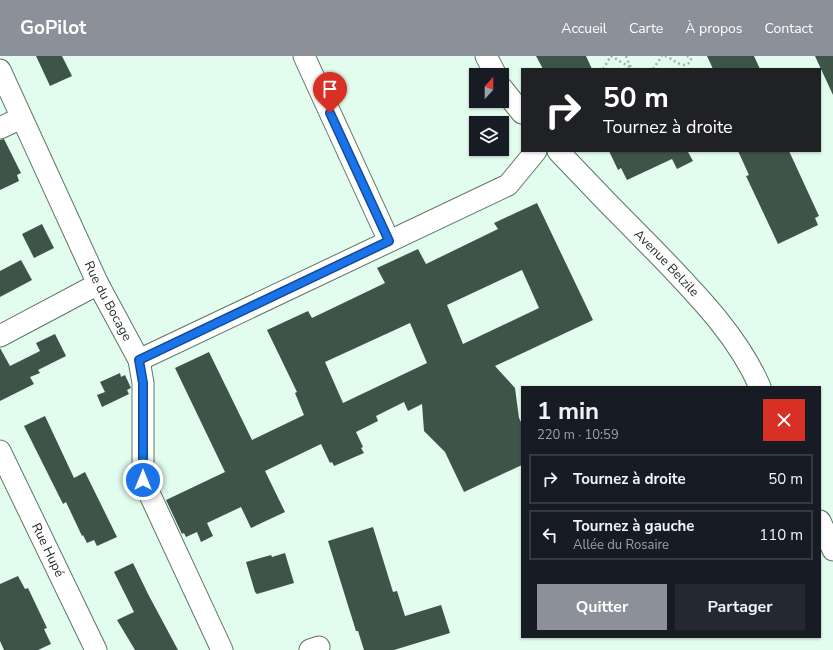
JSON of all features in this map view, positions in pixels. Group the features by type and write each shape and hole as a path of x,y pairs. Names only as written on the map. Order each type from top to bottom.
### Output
{"street":[{"path":"304,56 389,241"},
{"path":"486,56 492,68"},
{"name":"Rue du Bocage","path":"0,70 98,284 139,360 143,383 143,480 222,650"},
{"path":"509,97 521,112"},
{"path":"0,128 21,118"},
{"path":"139,360 508,185 535,152"},
{"name":"Avenue Belzile","path":"559,152 690,287 716,317 752,368 760,386"},
{"path":"0,336 98,284"},
{"name":"Rue Hupé","path":"0,451 96,650"},
{"path":"821,523 833,550"}],"path":[{"path":"604,68 611,56 632,68"},
{"path":"626,56 632,68"},
{"path":"654,68 666,56 683,65 691,61 691,58 687,56"}],"building":[{"path":"36,56 62,56 72,76 50,86"},
{"path":"536,56 586,56 592,68 542,68"},
{"path":"707,56 754,56 760,68 713,68"},
{"path":"815,56 833,56 833,95 821,68"},
{"path":"4,139 21,173 17,175 19,181 0,190 0,140"},
{"path":"609,152 688,152 693,161 677,169 672,159 627,180 621,168 618,170"},
{"path":"738,152 789,152 819,216 815,218 818,225 778,244 746,176 749,175"},
{"path":"537,203 593,320 495,366 515,388 519,418 521,422 521,465 464,492 445,452 424,431 422,404 408,411 404,402 376,416 378,421 356,432 363,447 361,448 364,453 334,466 332,462 330,463 321,444 265,471 285,512 251,528 241,507 207,523 213,536 201,542 197,532 186,537 184,533 182,534 166,500 225,472 175,368 209,352 252,440 304,415 295,393 297,392 267,330 308,311 312,318 385,283 377,268 418,249 426,264 498,229 494,223","holes":["522,270 539,308 463,344 447,305","410,323 427,363 343,403 325,362"]},
{"path":"42,224 54,248 34,258 22,234"},
{"path":"21,260 32,280 0,297 0,271"},
{"path":"55,334 66,356 38,370 40,373 30,377 34,384 0,401 0,348 10,366 40,351 36,343"},
{"path":"120,373 121,377 125,375 131,388 127,390 129,394 102,407 97,395 105,392 100,382"},
{"path":"45,416 74,478 85,472 117,537 97,546 94,540 87,543 83,535 82,536 66,502 63,504 24,426"},
{"path":"373,527 393,592 397,591 405,616 441,605 450,633 394,650 364,650 358,631 356,631 328,541"},
{"path":"285,553 294,583 257,594 255,592 246,562"},
{"path":"133,563 178,650 135,650 117,620 134,612 114,572"},
{"path":"18,576 25,589 28,588 47,628 44,629 51,644 38,650 4,650 0,641 0,584"}],"route":[{"path":"143,480 143,383 139,360 389,241 330,113"}]}
